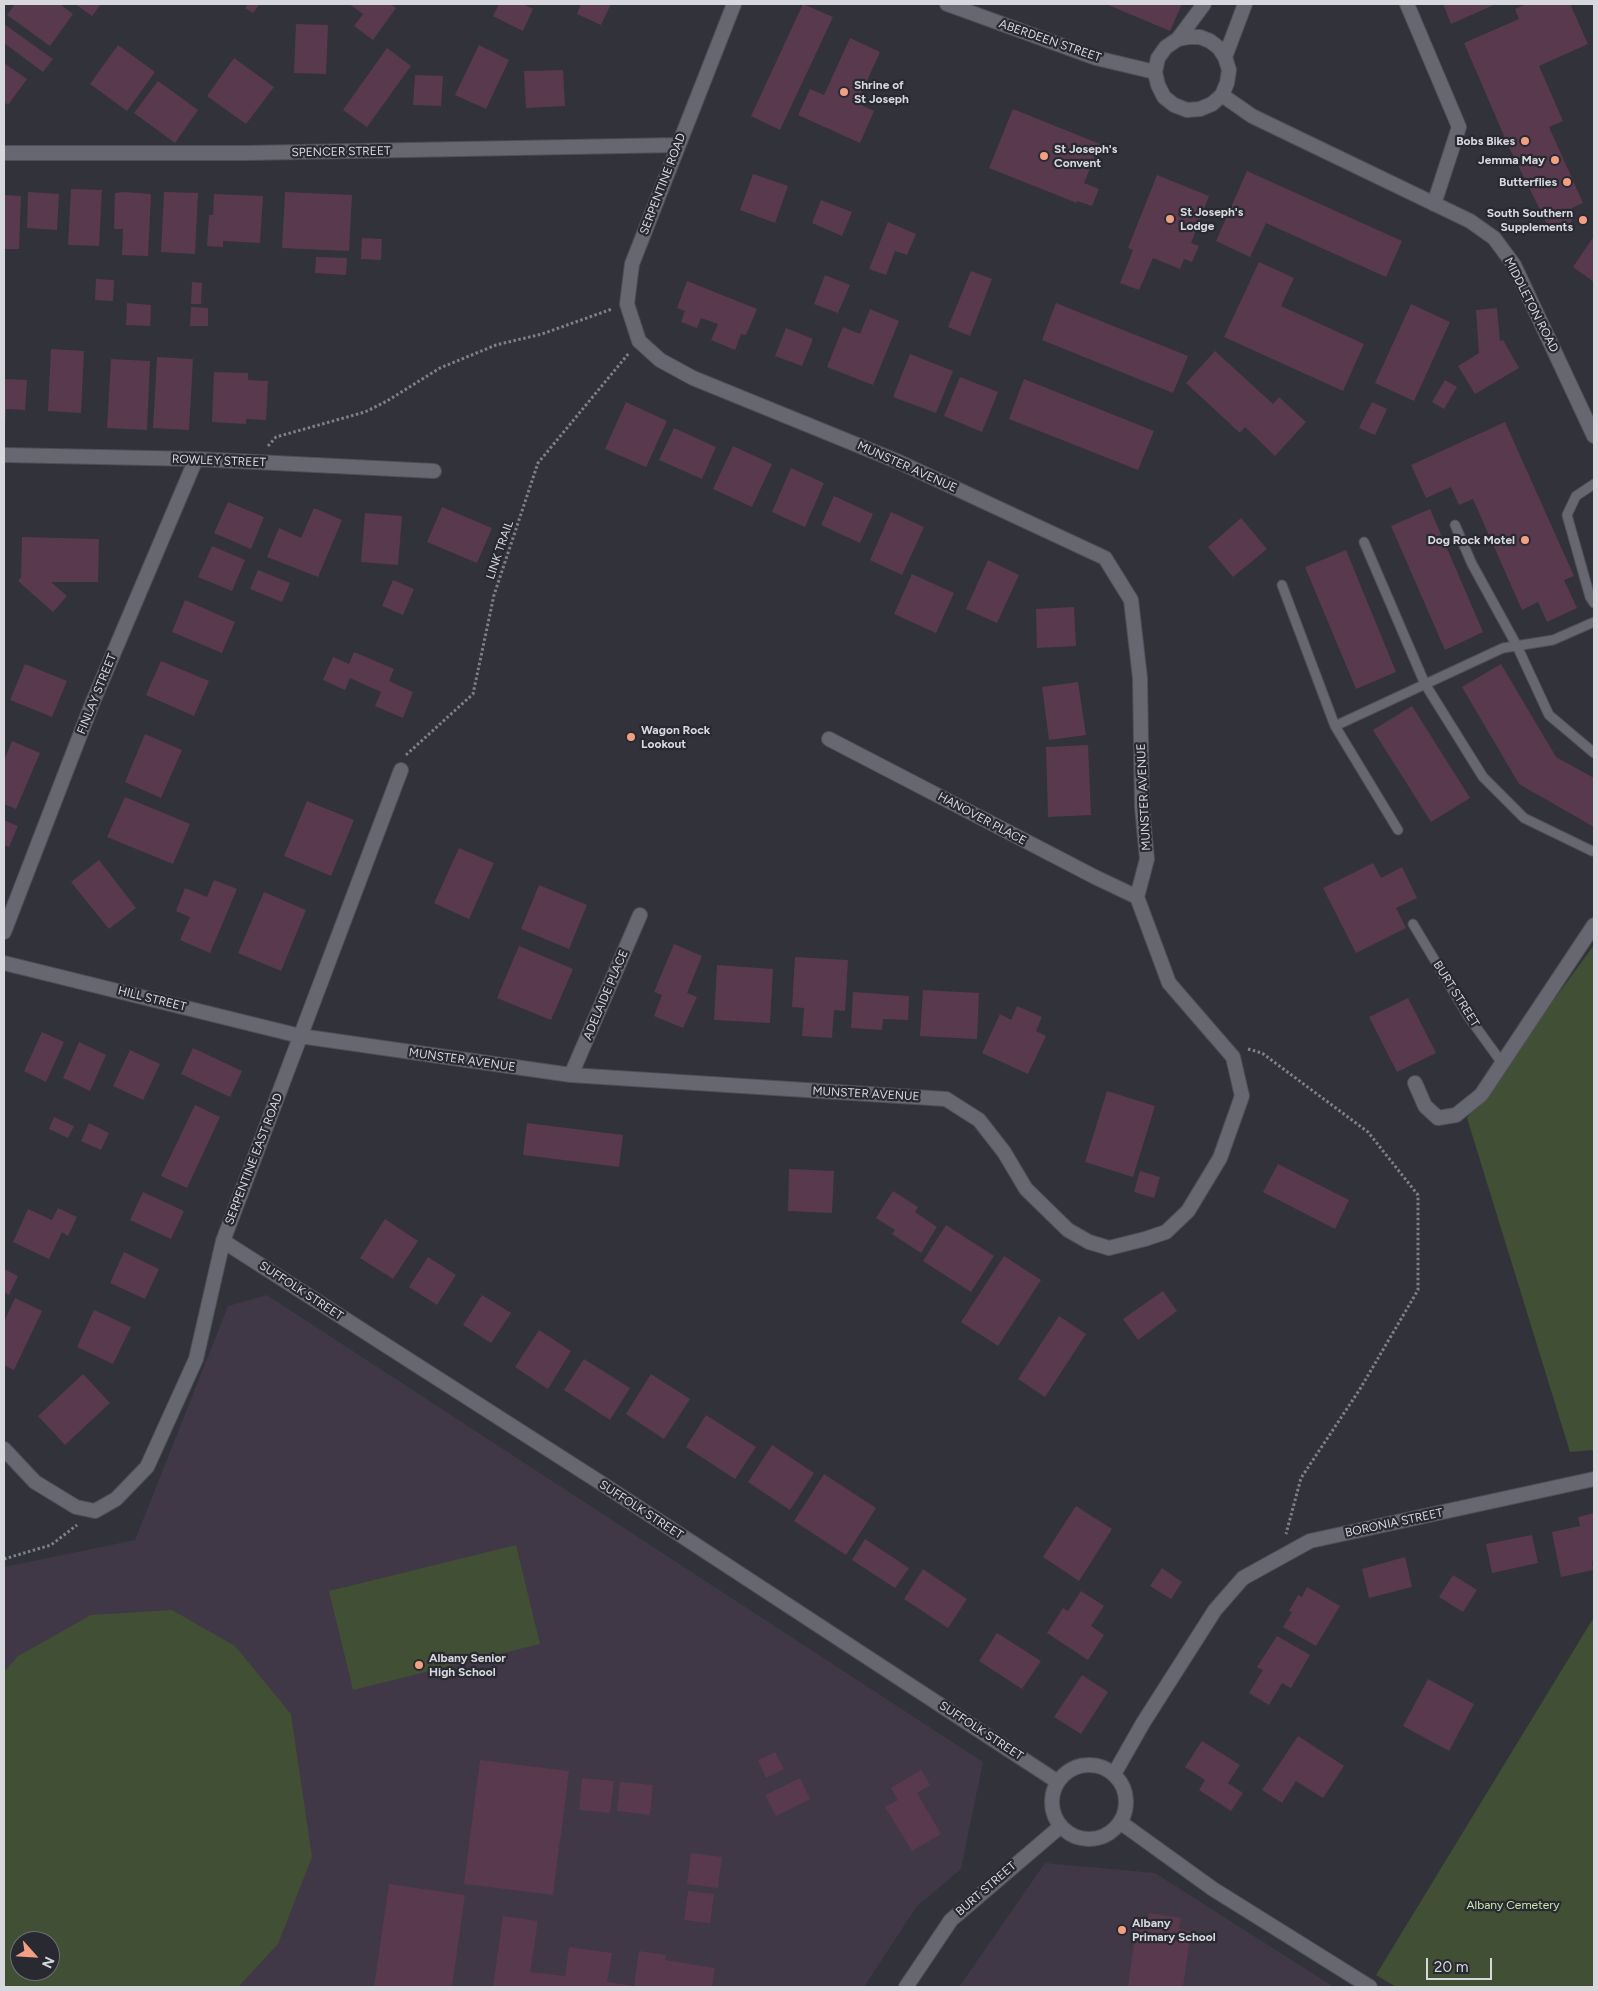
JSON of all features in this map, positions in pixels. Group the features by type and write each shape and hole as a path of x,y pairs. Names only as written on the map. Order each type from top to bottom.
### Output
{"street":[{"name":"SERPENTINE ROAD","path":"660,360 639,341 627,304 632,264 734,4"},
{"name":"ABERDEEN STREET","path":"947,4 1096,58 1155,72"},
{"path":"1178,39 1200,37 1210,41 1219,48 1225,57 1228,76 1222,95 1212,104 1200,109 1187,110 1174,105 1164,97 1158,85 1155,72 1158,58 1166,47 1178,39 1204,4"},
{"path":"1225,57 1245,4"},
{"path":"1407,4 1459,127 1434,204"},
{"name":"MIDDLETON ROAD","path":"1222,95 1252,116 1470,221 1494,238 1514,266 1594,436"},
{"name":"SPENCER STREET","path":"4,154 246,153 678,145"},
{"name":"MUNSTER AVENUE","path":"300,1036 571,1075 946,1100 979,1120 1004,1152 1026,1189 1068,1230 1088,1242 1109,1248 1166,1232 1188,1211 1220,1158 1242,1096 1233,1058 1169,983 1136,897 1147,859 1142,807 1140,678 1131,600 1105,558 899,462 693,378 660,360"},
{"name":"ROWLEY STREET","path":"4,455 196,459 434,471"},
{"name":"FINLAY STREET","path":"4,932 92,704 196,459"},
{"name":"HANOVER PLACE","path":"829,739 1136,897"},
{"name":"SERPENTINE EAST ROAD","path":"95,1511 116,1499 147,1467 196,1359 223,1241 401,770"},
{"name":"ADELAIDE PLACE","path":"571,1075 640,915"},
{"path":"1415,1083 1425,1106 1438,1118 1456,1116 1481,1095 1594,925"},
{"name":"HILL STREET","path":"4,963 300,1036"},
{"name":"SUFFOLK STREET","path":"223,1241 609,1489 1058,1782"},
{"path":"4,1448 35,1482 76,1507 95,1511"},
{"name":"BORONIA STREET","path":"1114,1774 1143,1723 1215,1610 1243,1578 1310,1541 1594,1479"},
{"path":"1078,1766 1097,1766 1114,1774 1120,1782 1126,1802 1120,1822 1112,1831 1091,1839 1080,1838 1069,1833 1060,1826 1054,1816 1053,1792 1058,1782 1066,1772 1078,1766"},
{"path":"1120,1822 1213,1889 1370,1987"},
{"name":"BURT STREET","path":"906,1987 951,1920 1060,1826"}],"lane":[{"path":"1594,484 1576,496 1567,516 1590,597 1594,603"},
{"path":"1455,525 1472,564 1517,646 1549,715 1594,753"},
{"path":"1364,542 1425,684 1483,777 1524,818 1592,851"},
{"path":"1282,585 1335,726 1398,830"},
{"path":"1335,726 1503,648 1553,640 1594,622"},
{"name":"BURT STREET","path":"1413,924 1468,1016 1502,1063"}],"path":[{"path":"256,462 276,437 365,412 387,402 440,368 465,357 496,345 542,334 627,304"},
{"name":"LINK TRAIL","path":"401,770 407,752 473,694 494,594 538,462 639,341"},
{"path":"1217,1039 1262,1053 1368,1132 1418,1195 1418,1290 1360,1390 1301,1478 1279,1558"},
{"path":"4,1559 51,1546 95,1511"}],"shaded area":[{"name":"Albany Senior High School","path":"267,1295 983,1762 961,1869 917,1906 864,1987 4,1987 4,1567 135,1540 228,1306"},
{"name":"Albany Primary School","path":"1045,1863 1155,1873 1334,1987 959,1987"}],"green space":[{"path":"1594,945 1594,1450 1570,1452 1467,1118"},
{"path":"516,1545 540,1644 353,1690 329,1591"},
{"path":"172,1610 235,1646 291,1714 312,1857 278,1944 238,1987 4,1987 4,1672 18,1656 91,1615"},
{"name":"Albany Cemetery","path":"1594,1617 1594,1987 1396,1987 1376,1975"}],"building":[{"path":"15,4 60,4 73,14 50,46 7,15"},
{"path":"75,4 101,4 92,16"},
{"path":"248,4 260,4 253,13 245,8"},
{"path":"349,4 392,4 396,8 373,40 354,26 363,14"},
{"path":"499,4 523,4 533,9 523,31 493,16"},
{"path":"581,4 611,4 601,25 577,14"},
{"path":"803,4 833,17 780,130 751,116"},
{"path":"1106,4 1182,4 1170,31"},
{"path":"1443,4 1496,4 1451,24"},
{"path":"1526,4 1570,4 1588,44 1539,66 1563,121 1549,127 1583,203 1572,208 1575,215 1564,233 1551,232 1508,145 1464,43 1519,19 1515,9"},
{"path":"4,24 53,59 43,72 4,43"},
{"path":"296,24 328,25 326,74 294,73"},
{"name":"Shrine of St Joseph","path":"850,38 880,52 857,103 874,111 860,143 798,115 810,89 824,95"},
{"path":"118,45 155,72 127,111 90,84"},
{"path":"479,45 509,60 486,109 455,95"},
{"path":"387,48 411,66 367,127 343,110"},
{"path":"234,58 274,87 246,124 207,96"},
{"path":"4,63 27,79 8,105 4,102"},
{"path":"563,70 565,106 526,108 524,71"},
{"path":"415,75 443,76 441,106 413,105"},
{"path":"158,81 198,110 175,143 134,113"},
{"name":"St Joseph's Convent","path":"1013,109 1100,144 1084,183 1099,189 1092,206 1077,201 1077,203 989,168"},
{"path":"1247,171 1402,241 1386,277 1266,223 1250,257 1216,241"},
{"path":"753,174 788,186 775,223 740,210"},
{"name":"St Joseph's Lodge","path":"1157,175 1209,196 1191,243 1199,246 1192,262 1184,259 1180,269 1153,258 1139,290 1120,283 1133,250 1128,248"},
{"path":"71,189 102,190 99,246 68,245"},
{"path":"28,192 59,194 57,230 27,228"},
{"path":"164,192 198,193 195,254 161,252"},
{"path":"285,192 352,195 349,251 282,248"},
{"path":"115,193 151,194 148,256 122,255 123,229 114,229"},
{"path":"214,194 263,196 260,243 223,241 223,247 207,246 209,215 213,215"},
{"path":"4,195 21,196 19,249 4,249"},
{"path":"821,200 852,212 842,236 812,223"},
{"path":"888,222 916,234 907,255 895,251 886,275 869,269"},
{"path":"1594,236 1594,282 1573,267"},
{"path":"362,238 382,239 381,260 361,259"},
{"path":"316,257 347,258 346,275 315,273"},
{"path":"1259,262 1294,278 1281,306 1364,344 1343,391 1224,337"},
{"path":"971,271 992,279 970,336 948,327"},
{"path":"825,275 850,285 838,313 814,304"},
{"path":"96,279 114,280 113,301 95,300"},
{"path":"687,281 757,309 746,335 741,334 735,350 711,340 718,324 701,318 697,328 681,322 685,311 677,308"},
{"path":"192,282 202,283 201,304 191,304"},
{"path":"127,303 151,305 150,326 126,325"},
{"path":"1056,303 1188,356 1173,393 1042,340"},
{"path":"1411,304 1450,322 1414,401 1375,383"},
{"path":"191,307 208,308 208,326 190,326"},
{"path":"1497,308 1500,341 1503,340 1519,368 1475,394 1458,366 1479,353 1476,310"},
{"path":"870,309 899,321 873,385 827,367 843,327 860,334"},
{"path":"786,328 813,339 802,366 775,356"},
{"path":"51,349 84,351 81,413 48,411"},
{"path":"1215,351 1273,404 1279,397 1306,422 1275,456 1245,427 1240,433 1186,383"},
{"path":"910,354 953,371 936,413 893,397"},
{"path":"157,357 193,359 189,430 153,428"},
{"path":"111,359 150,361 147,430 107,428"},
{"path":"214,372 248,373 248,380 268,381 266,420 246,419 246,424 212,422"},
{"path":"960,377 998,392 982,432 944,416"},
{"path":"4,379 27,380 25,410 6,409 5,425 4,425"},
{"path":"1024,379 1154,431 1138,470 1009,419"},
{"path":"1445,380 1457,387 1444,409 1432,402"},
{"path":"626,402 667,421 646,467 605,449"},
{"path":"1372,402 1387,409 1375,435 1359,428"},
{"name":"Dog Rock Motel","path":"1505,422 1574,576 1564,580 1577,608 1547,622 1538,602 1522,610 1473,499 1459,505 1451,487 1426,498 1411,465"},
{"path":"674,428 716,447 702,479 659,460"},
{"path":"733,446 772,464 752,507 713,489"},
{"path":"791,468 824,483 805,527 772,512"},
{"path":"834,496 873,514 860,543 821,525"},
{"path":"228,502 264,517 251,549 214,533"},
{"path":"442,507 492,528 477,563 427,542"},
{"path":"314,508 342,520 318,577 267,557 279,528 301,538"},
{"path":"1430,509 1483,632 1445,650 1391,526"},
{"path":"891,512 924,527 902,575 870,560"},
{"path":"365,513 402,516 398,565 361,562"},
{"path":"1241,518 1267,549 1233,577 1208,547"},
{"path":"22,537 99,539 98,582 51,582 67,596 53,612 18,581 21,577"},
{"path":"212,546 245,560 232,591 198,577"},
{"path":"1346,550 1396,672 1356,689 1305,567"},
{"path":"988,560 1019,575 997,623 966,609"},
{"path":"258,570 290,583 282,602 250,589"},
{"path":"912,574 954,593 936,633 894,614"},
{"path":"393,580 414,589 403,615 382,606"},
{"path":"185,600 235,622 222,653 172,632"},
{"path":"1074,607 1076,646 1037,648 1036,609"},
{"path":"354,652 394,669 389,681 413,692 403,718 375,706 381,692 350,678 345,690 323,680 333,657 349,664"},
{"path":"161,661 209,681 194,716 146,695"},
{"path":"25,664 67,681 52,717 10,700"},
{"path":"1501,664 1556,757 1594,778 1594,827 1519,784 1462,687"},
{"path":"1078,682 1086,735 1049,740 1042,687"},
{"path":"1412,706 1470,798 1431,822 1373,730"},
{"path":"145,734 182,750 161,798 125,782"},
{"path":"12,741 40,753 16,809 4,804 4,761"},
{"path":"1088,745 1091,815 1048,817 1046,747"},
{"path":"125,797 190,824 173,864 107,837"},
{"path":"307,801 354,820 331,876 284,856"},
{"path":"4,820 18,826 9,847 4,845"},
{"path":"459,848 494,863 469,919 434,903"},
{"path":"99,860 136,908 109,929 71,882"},
{"path":"1373,863 1381,878 1402,867 1417,898 1396,908 1406,928 1356,953 1323,888"},
{"path":"214,880 237,889 210,953 180,940 190,917 176,911 185,888 207,897"},
{"path":"539,885 587,905 569,949 521,929"},
{"path":"264,892 306,910 281,971 238,953"},
{"path":"674,944 702,956 687,993 697,997 683,1028 654,1016 662,995 654,992"},
{"path":"519,946 573,969 551,1020 497,998"},
{"path":"795,957 848,960 845,1011 834,1010 832,1038 802,1036 804,1008 792,1007"},
{"path":"717,965 773,969 770,1023 714,1020"},
{"path":"923,990 979,993 977,1039 920,1036"},
{"path":"853,992 909,996 908,1020 883,1019 882,1030 851,1028"},
{"path":"1408,998 1436,1053 1397,1072 1369,1017"},
{"path":"1017,1006 1042,1017 1036,1031 1046,1036 1028,1074 982,1053 1000,1014 1011,1020"},
{"path":"42,1032 64,1042 46,1082 24,1071"},
{"path":"79,1042 106,1055 90,1091 63,1078"},
{"path":"193,1048 242,1071 230,1097 181,1074"},
{"path":"130,1050 160,1064 143,1100 113,1086"},
{"path":"1107,1091 1155,1106 1133,1177 1085,1162"},
{"path":"195,1105 220,1117 187,1188 161,1176"},
{"path":"54,1117 74,1126 68,1138 49,1129"},
{"path":"89,1123 109,1133 101,1150 81,1141"},
{"path":"527,1123 623,1135 619,1167 523,1155"},
{"path":"1278,1164 1349,1200 1335,1229 1263,1192"},
{"path":"789,1169 834,1171 832,1213 788,1211"},
{"path":"1140,1171 1160,1177 1154,1198 1134,1192"},
{"path":"893,1191 918,1207 915,1212 937,1227 921,1253 892,1234 895,1230 876,1218"},
{"path":"143,1192 184,1211 171,1239 130,1220"},
{"path":"58,1208 77,1217 68,1236 62,1232 49,1259 13,1242 28,1209 52,1220"},
{"path":"385,1219 418,1241 393,1279 360,1258"},
{"path":"946,1225 994,1256 971,1292 923,1261"},
{"path":"124,1252 159,1269 145,1299 110,1283"},
{"path":"1004,1256 1041,1280 998,1346 961,1322"},
{"path":"428,1257 456,1275 437,1305 409,1287"},
{"path":"4,1269 18,1276 9,1295 4,1292"},
{"path":"1163,1291 1177,1311 1138,1340 1123,1319"},
{"path":"482,1295 511,1313 491,1343 463,1325"},
{"path":"15,1298 42,1311 14,1370 4,1365 4,1322"},
{"path":"94,1310 131,1327 113,1364 77,1347"},
{"path":"1059,1316 1086,1334 1045,1397 1018,1379"},
{"path":"539,1330 571,1351 548,1389 515,1367"},
{"path":"584,1359 630,1388 610,1420 564,1390"},
{"path":"83,1374 110,1403 65,1445 38,1416"},
{"path":"651,1374 690,1399 664,1439 626,1414"},
{"path":"706,1415 756,1447 735,1479 686,1447"},
{"path":"772,1445 814,1473 790,1510 748,1482"},
{"path":"824,1474 876,1508 846,1555 794,1521"},
{"path":"1076,1506 1112,1529 1079,1581 1043,1557"},
{"path":"1594,1513 1593,1570 1561,1577 1552,1532 1580,1526 1578,1517"},
{"path":"1532,1535 1538,1563 1492,1573 1486,1544"},
{"path":"865,1539 909,1568 895,1588 852,1560"},
{"path":"1405,1557 1412,1587 1369,1598 1362,1569"},
{"path":"1162,1568 1182,1582 1171,1599 1150,1586"},
{"path":"923,1569 967,1599 948,1628 904,1599"},
{"path":"1453,1575 1477,1590 1463,1612 1439,1597"},
{"path":"1307,1587 1340,1606 1316,1646 1283,1627 1292,1612 1289,1611 1298,1595 1302,1597"},
{"path":"1081,1591 1104,1606 1091,1626 1104,1635 1088,1660 1047,1633 1063,1608 1068,1611"},
{"path":"997,1633 1041,1661 1022,1689 979,1661"},
{"path":"1277,1636 1310,1655 1291,1688 1282,1683 1269,1705 1249,1693 1263,1670 1257,1667"},
{"path":"1082,1675 1108,1692 1081,1734 1054,1717"},
{"path":"1428,1679 1474,1704 1449,1751 1403,1726"},
{"path":"1298,1736 1344,1766 1323,1798 1296,1781 1282,1803 1262,1790"},
{"path":"1202,1741 1240,1765 1228,1783 1243,1793 1231,1811 1199,1790 1205,1780 1185,1767"},
{"path":"775,1752 784,1769 766,1778 758,1760"},
{"path":"480,1760 569,1771 553,1895 464,1884"},
{"path":"921,1770 930,1785 917,1793 941,1834 912,1851 885,1807 898,1800 891,1788"},
{"path":"582,1778 614,1781 610,1813 579,1810"},
{"path":"800,1778 810,1799 776,1816 765,1795"},
{"path":"620,1782 653,1785 650,1815 617,1811"},
{"path":"691,1853 722,1857 718,1888 687,1884"},
{"path":"389,1884 465,1895 452,1987 374,1987"},
{"path":"688,1891 714,1894 710,1923 684,1920"},
{"path":"1149,1913 1181,1918 1179,1929 1191,1931 1183,1987 1128,1987 1137,1923 1147,1924"},
{"path":"503,1916 538,1921 530,1972 565,1976 569,1947 612,1953 607,1982 634,1986 639,1951 666,1955 665,1960 715,1968 712,1987 493,1987"}],"place":[{"name":"Shrine of St Joseph","path":"844,92"},
{"name":"Bobs Bikes","path":"1525,141"},
{"name":"St Joseph's Convent","path":"1044,156"},
{"name":"Jemma May","path":"1555,160"},
{"name":"Butterflies","path":"1567,182"},
{"name":"St Joseph's Lodge","path":"1170,219"},
{"name":"South Southern Supplements","path":"1583,220"},
{"name":"Dog Rock Motel","path":"1525,540"},
{"name":"Wagon Rock Lookout","path":"631,737"},
{"name":"Albany Senior High School","path":"419,1665"},
{"name":"Albany Primary School","path":"1122,1930"}]}
